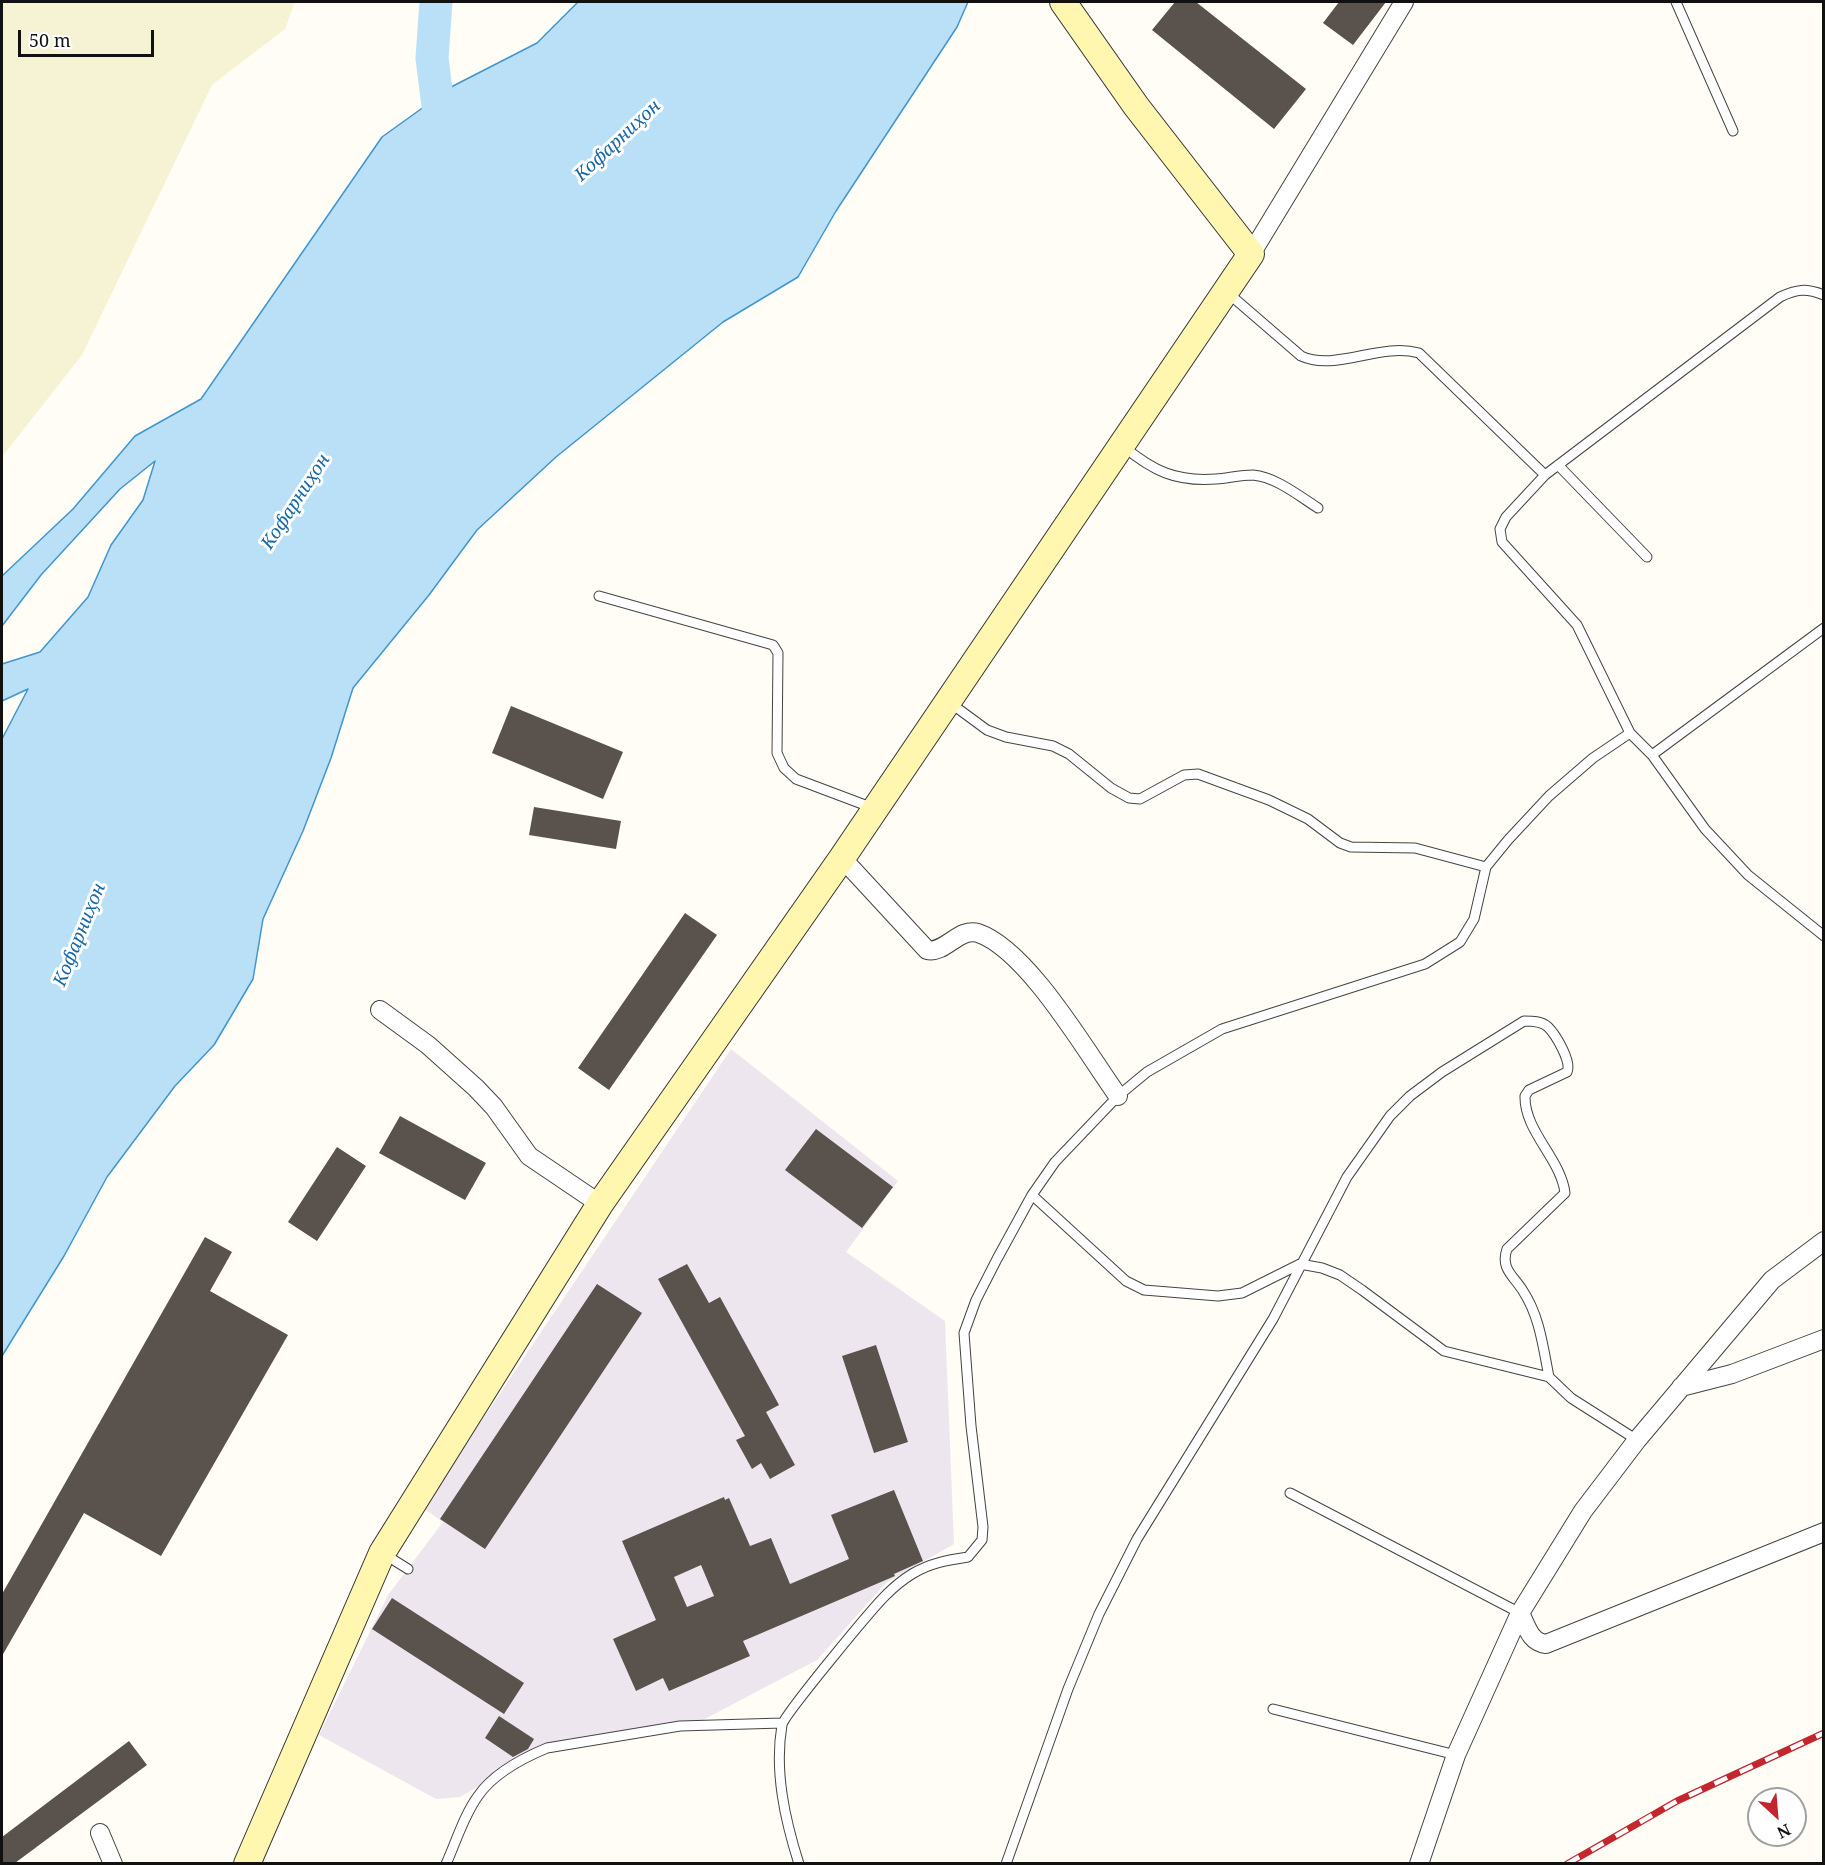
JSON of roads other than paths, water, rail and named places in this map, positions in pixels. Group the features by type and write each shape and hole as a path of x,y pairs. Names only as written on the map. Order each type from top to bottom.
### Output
{"street":[{"path":"1063,2 1136,106 1251,254"},
{"path":"247,1863 381,1553 600,1204 842,858 1226,292 1404,2"},
{"path":"842,858 927,950 938,949 970,932 978,933 1003,949 1058,1006 1118,1096"},
{"path":"380,1010 428,1045 476,1088 494,1107 529,1156 600,1204"},
{"path":"1419,1863 1456,1755 1520,1613 1583,1511 1637,1440 1772,1280 1824,1241"},
{"path":"1681,1387 1732,1374 1824,1339"},
{"path":"1520,1613 1531,1636 1538,1643 1546,1644 1824,1532"},
{"path":"100,1833 112,1863"}],"lane":[{"path":"1676,2 1733,130"},
{"path":"1824,295 1808,289 1796,290 1780,297 1545,475 1506,517 1500,529 1502,542 1577,625 1630,733 1652,754 1705,829 1748,874 1824,936"},
{"path":"1226,292 1301,356 1310,360 1324,361 1392,349 1419,354 1545,475"},
{"path":"1122,445 1144,463 1168,476 1214,479 1252,475 1271,479 1318,508"},
{"path":"1558,465 1647,557"},
{"path":"599,596 773,645 778,653 777,753 784,768 796,779 875,809"},
{"path":"1652,754 1824,627"},
{"path":"948,702 987,730 1006,737 1053,746 1069,754 1111,788 1129,798 1140,799 1184,775 1198,774 1269,800 1308,819 1340,843 1351,847 1415,848 1486,867"},
{"path":"799,1863 787,1826 781,1790 782,1722 796,1701 886,1594 912,1574 935,1562 968,1557 982,1540 983,1527 971,1426 964,1333 976,1300 1032,1195 1055,1161 1118,1096 1147,1072 1222,1029 1425,964 1445,954 1460,942 1473,919 1486,867 1549,796 1593,758 1630,733"},
{"path":"1006,1863 1068,1689 1099,1614 1137,1539 1273,1319 1299,1264 1347,1177 1390,1116 1442,1072 1524,1021 1542,1023 1549,1028 1569,1068 1568,1072 1529,1090 1525,1105 1557,1169 1565,1193 1507,1249 1504,1263 1523,1290 1540,1327 1549,1377"},
{"path":"1032,1195 1126,1281 1144,1290 1218,1296 1242,1293 1299,1264 1340,1275 1444,1350 1549,1377 1571,1398 1637,1440"},
{"path":"1290,1493 1520,1613"},
{"path":"381,1553 408,1569"},
{"path":"1273,1709 1456,1755"},
{"path":"446,1863 478,1796 505,1771 540,1751 680,1726 782,1722"}],"water":[{"name":"Кофарниҳон","path":"578,2 968,2 957,27 836,211 798,277 723,322 556,457 477,530 429,595 353,688 331,758 303,831 263,919 253,979 214,1045 175,1086 107,1177 64,1256 2,1356 2,739 28,689 2,701 2,664 40,652 88,597 111,545 143,500 155,461 120,489 41,575 2,626 2,576 73,509 135,436 201,399 382,137 453,86 537,43"}],"waterway":[{"path":"436,2 432,58 439,114 457,136"}],"railway":[{"path":"1567,1864 1677,1801 1824,1733"}]}
